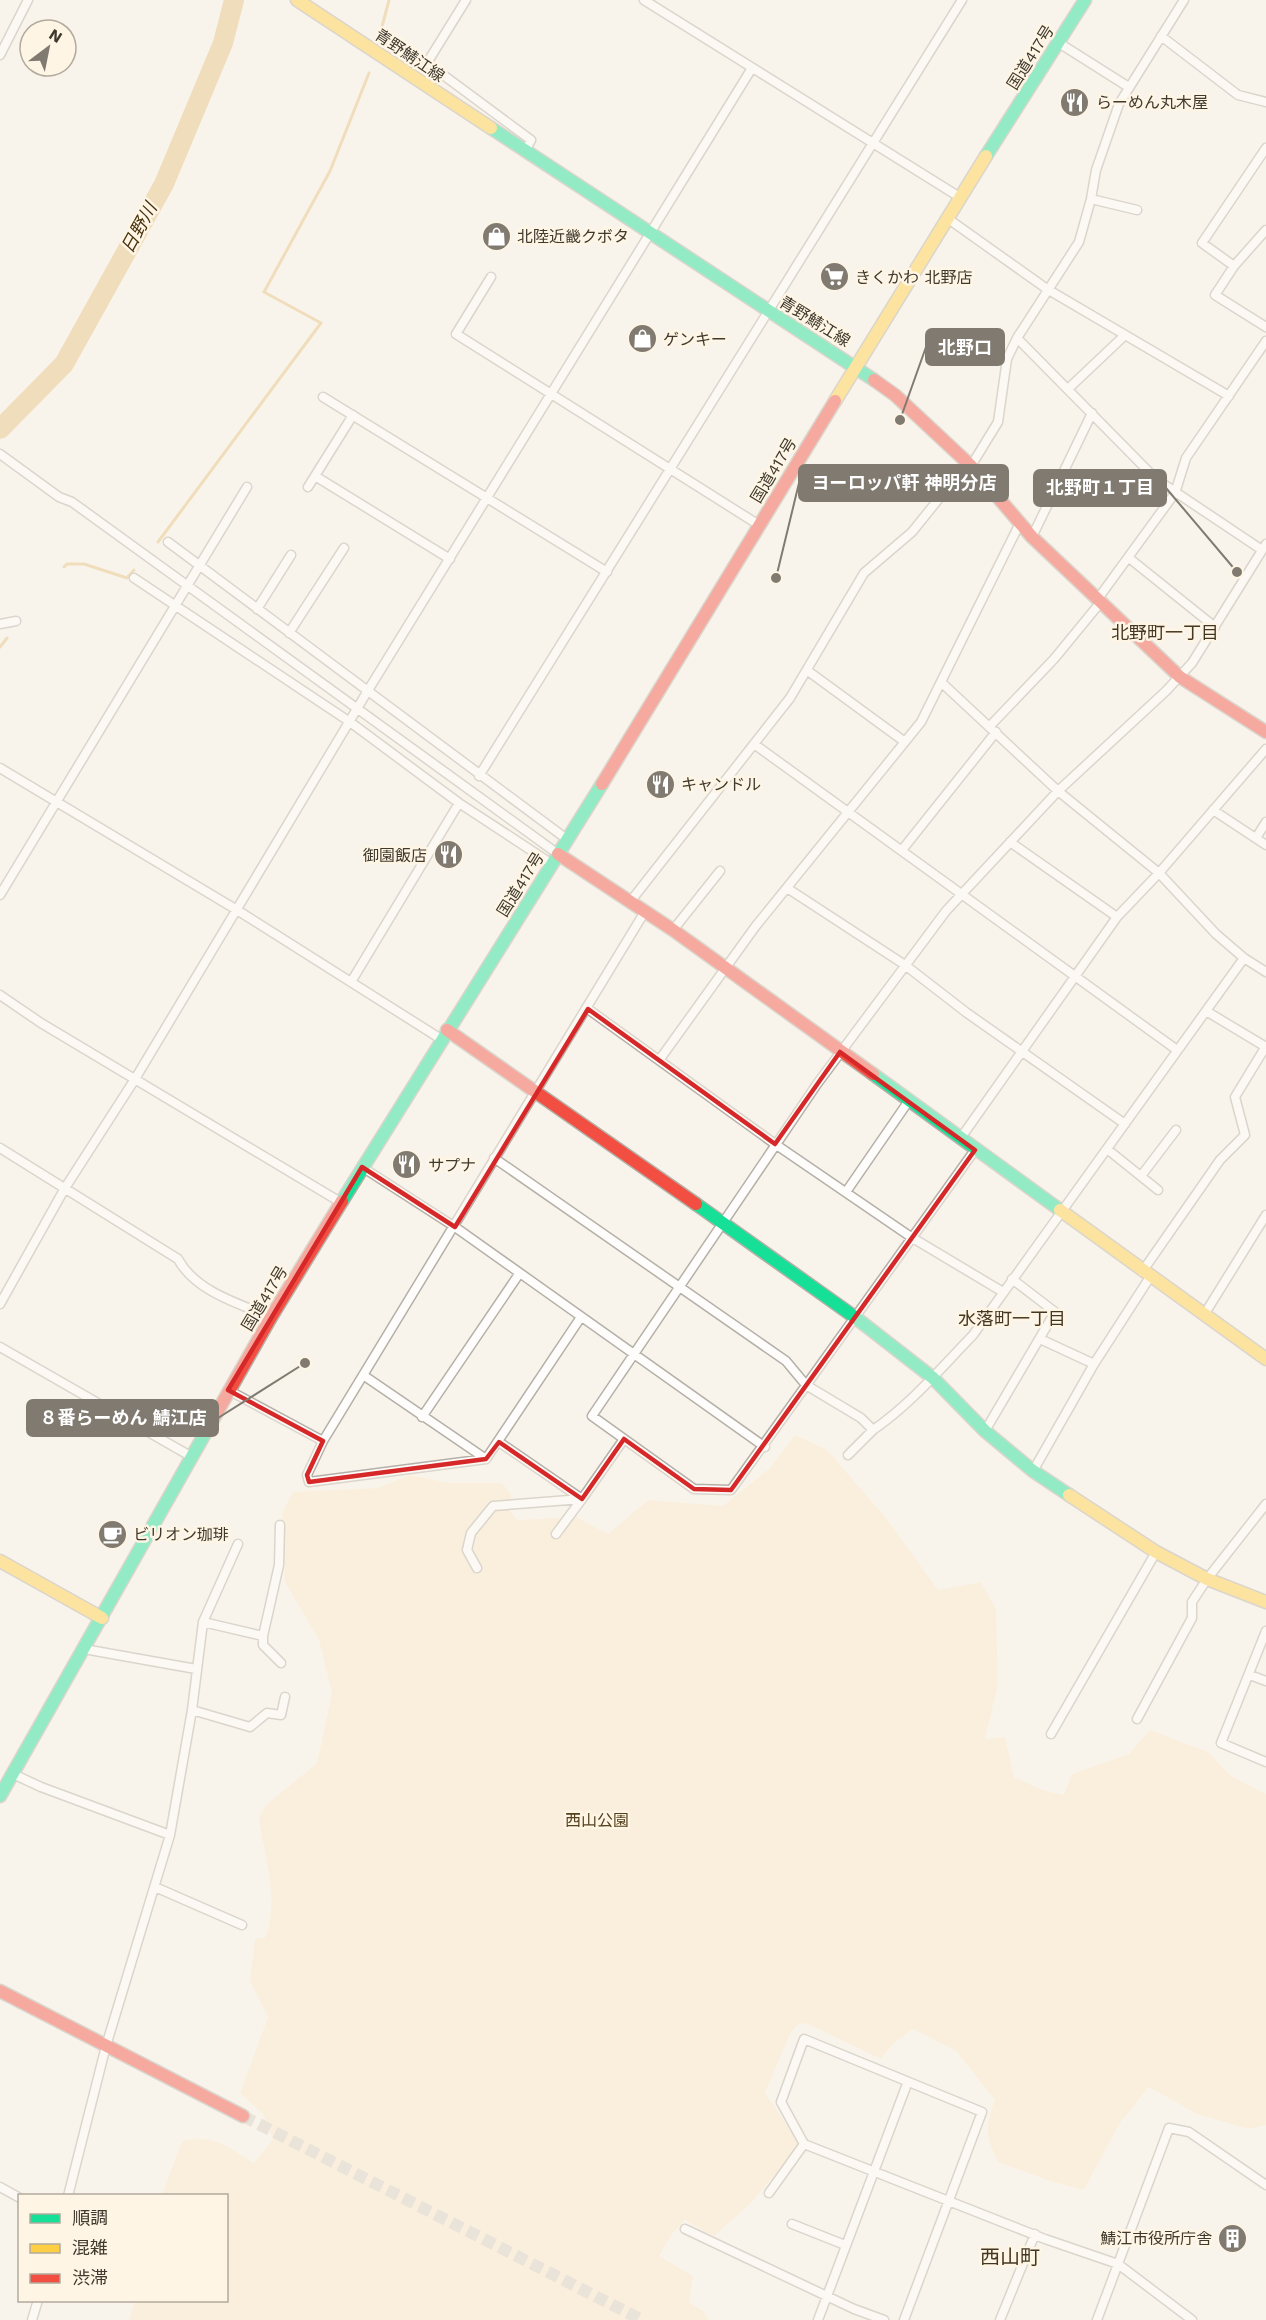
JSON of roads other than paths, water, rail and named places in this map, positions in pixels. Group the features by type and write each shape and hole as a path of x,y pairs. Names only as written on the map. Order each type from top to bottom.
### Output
{"main road":[{"name":"青野鯖江線","path":"297,0 769,312 856,366 895,395 971,466 1032,537 1180,677 1266,732"},
{"name":"国道417号","path":"0,1796 7,1776 102,1618 271,1317 444,1034 568,840 947,218 1085,0"},
{"path":"555,859 630,902 673,930 1266,1359"},
{"path":"444,1034 538,1091 856,1318 933,1378 985,1431 1033,1471 1156,1552 1207,1578 1266,1602"},
{"path":"0,1561 102,1618"},
{"path":"0,1991 243,2116"}],"street":[{"path":"0,56 28,0"},
{"path":"466,0 427,63 531,140 525,151"},
{"path":"644,0 961,198"},
{"path":"479,776 962,0"},
{"path":"630,902 808,671 864,573 912,532 954,480 971,466 998,422 1007,359 1017,338 1078,242 1110,124 1127,86 1184,0"},
{"path":"1161,36 1238,95 1266,102"},
{"path":"1059,43 1127,86"},
{"path":"0,1304 66,1188 135,1079 367,692 752,68"},
{"path":"1234,266 1202,243 1266,148"},
{"path":"1091,199 1137,210"},
{"path":"947,218 1047,289 1228,396"},
{"path":"1266,230 1234,266 1215,295 1266,327"},
{"path":"491,277 456,334 759,525"},
{"path":"1069,388 1125,336"},
{"path":"975,1150 806,1385 765,1447 732,1490 694,1488 592,1416 635,1355 678,1287 723,1225 775,1144 840,1052 946,911 1058,791 1180,677 1192,663 1264,547 1156,479 1069,388 1017,338"},
{"path":"902,850 993,730 1099,602 1175,493 1186,458 1266,341"},
{"path":"324,397 607,572"},
{"path":"1032,537 1092,413"},
{"path":"309,487 352,415"},
{"path":"0,454 59,496 72,502 357,709 555,859"},
{"path":"315,476 450,559"},
{"path":"0,895 247,487"},
{"path":"660,1059 725,968 921,722 1020,523"},
{"path":"168,542 479,776 568,840"},
{"path":"289,633 344,548"},
{"path":"256,609 291,555"},
{"path":"1130,558 1215,627"},
{"path":"134,578 350,722 459,803 555,859"},
{"path":"0,624 16,621"},
{"path":"808,671 905,742"},
{"path":"942,683 1058,791 1160,873 1216,934 1266,972"},
{"path":"754,744 1177,1050"},
{"path":"960,1139 1117,917 1160,873 1266,749"},
{"path":"0,768 237,910 351,982 444,1034"},
{"path":"351,982 459,803"},
{"path":"1213,810 1266,845"},
{"path":"1256,838 1266,822"},
{"path":"1010,842 1117,917"},
{"path":"673,930 720,871"},
{"path":"787,888 905,965 1125,1124"},
{"path":"581,1317 486,1459 309,1482 307,1475 323,1442 645,913"},
{"path":"848,1455 933,1378 973,1335 1244,957"},
{"path":"0,995 342,1203"},
{"path":"588,1009 775,1144 911,1237 1004,1292"},
{"path":"1033,1471 1146,1274 1220,1160 1245,1135 1235,1097 1266,1047 1206,1011"},
{"path":"846,1192 908,1102"},
{"path":"1141,1176 1176,1130"},
{"path":"0,1148 178,1259 185,1273 227,1300 271,1317"},
{"path":"1107,1149 1158,1190"},
{"path":"494,1158 786,1361 806,1385 861,1418 873,1430"},
{"path":"362,1167 455,1227 765,1447"},
{"path":"1204,1315 1266,1215"},
{"path":"422,1417 519,1274"},
{"path":"985,1431 1055,1312 1012,1280"},
{"path":"1040,1339 1094,1364"},
{"path":"0,1347 192,1457"},
{"path":"363,1375 486,1459"},
{"path":"228,1390 323,1442"},
{"path":"556,1534 624,1438"},
{"path":"499,1442 582,1499"},
{"path":"477,1568 467,1550 471,1533 493,1506 582,1499"},
{"path":"1137,1719 1192,1618 1192,1602 1207,1578 1266,1504"},
{"path":"280,1525 279,1566 263,1645 281,1663"},
{"path":"69,2194 106,2046 170,1835 192,1710 203,1622 238,1544"},
{"path":"1051,1734 1156,1552"},
{"path":"203,1622 263,1636"},
{"path":"1266,1630 1221,1743 1266,1762"},
{"path":"84,1648 196,1669"},
{"path":"1250,1675 1266,1681"},
{"path":"192,1710 250,1727 267,1713 280,1715 285,1697"},
{"path":"7,1776 170,1835"},
{"path":"155,1887 242,1924"},
{"path":"904,2320 948,2200 982,2112 907,2084 804,2039 780,2103 804,2144 873,2171 948,2200 1035,2234 1118,2264 1192,2320"},
{"path":"818,2320 907,2084"},
{"path":"1097,2320 1169,2128 1189,2132 1266,2185"},
{"path":"770,2193 804,2144"},
{"path":"0,2187 18,2197"},
{"path":"792,2224 845,2245"},
{"path":"686,2229 884,2320"},
{"path":"1000,2320 1035,2234"},
{"path":"32,2320 38,2302"}],"waterway":[{"name":"日野川","path":"0,429 64,364 164,184 223,43 234,0"},
{"path":"380,34 389,0"},
{"path":"158,542 321,323 264,292 330,171 369,73"},
{"path":"64,567 67,564 84,564 127,578 134,570"},
{"path":"0,647 7,638"}],"tunnel":[{"path":"243,2116 642,2320"}],"place":[{"name":"らーめん丸木屋","path":"1075,102"},
{"name":"北陸近畿クボタ","path":"496,236"},
{"name":"きくかわ 北野店","path":"834,277"},
{"name":"ゲンキー","path":"642,339"},
{"name":"北野口","path":"900,420"},
{"name":"北野町１丁目","path":"1237,572"},
{"name":"ヨーロッパ軒 神明分店","path":"776,578"},
{"name":"キャンドル","path":"660,784"},
{"name":"御園飯店","path":"448,855"},
{"name":"サプナ","path":"407,1165"},
{"name":"８番らーめん 鯖江店","path":"305,1363"},
{"name":"ビリオン珈琲","path":"112,1534"},
{"name":"鯖江市役所庁舎","path":"1233,2238"}],"district":[{"name":"北野町一丁目","path":"1165,633"},
{"name":"水落町一丁目","path":"1012,1319"},
{"name":"西山町","path":"1010,2257"}],"park label":[{"name":"西山公園","path":"597,1820"}]}
